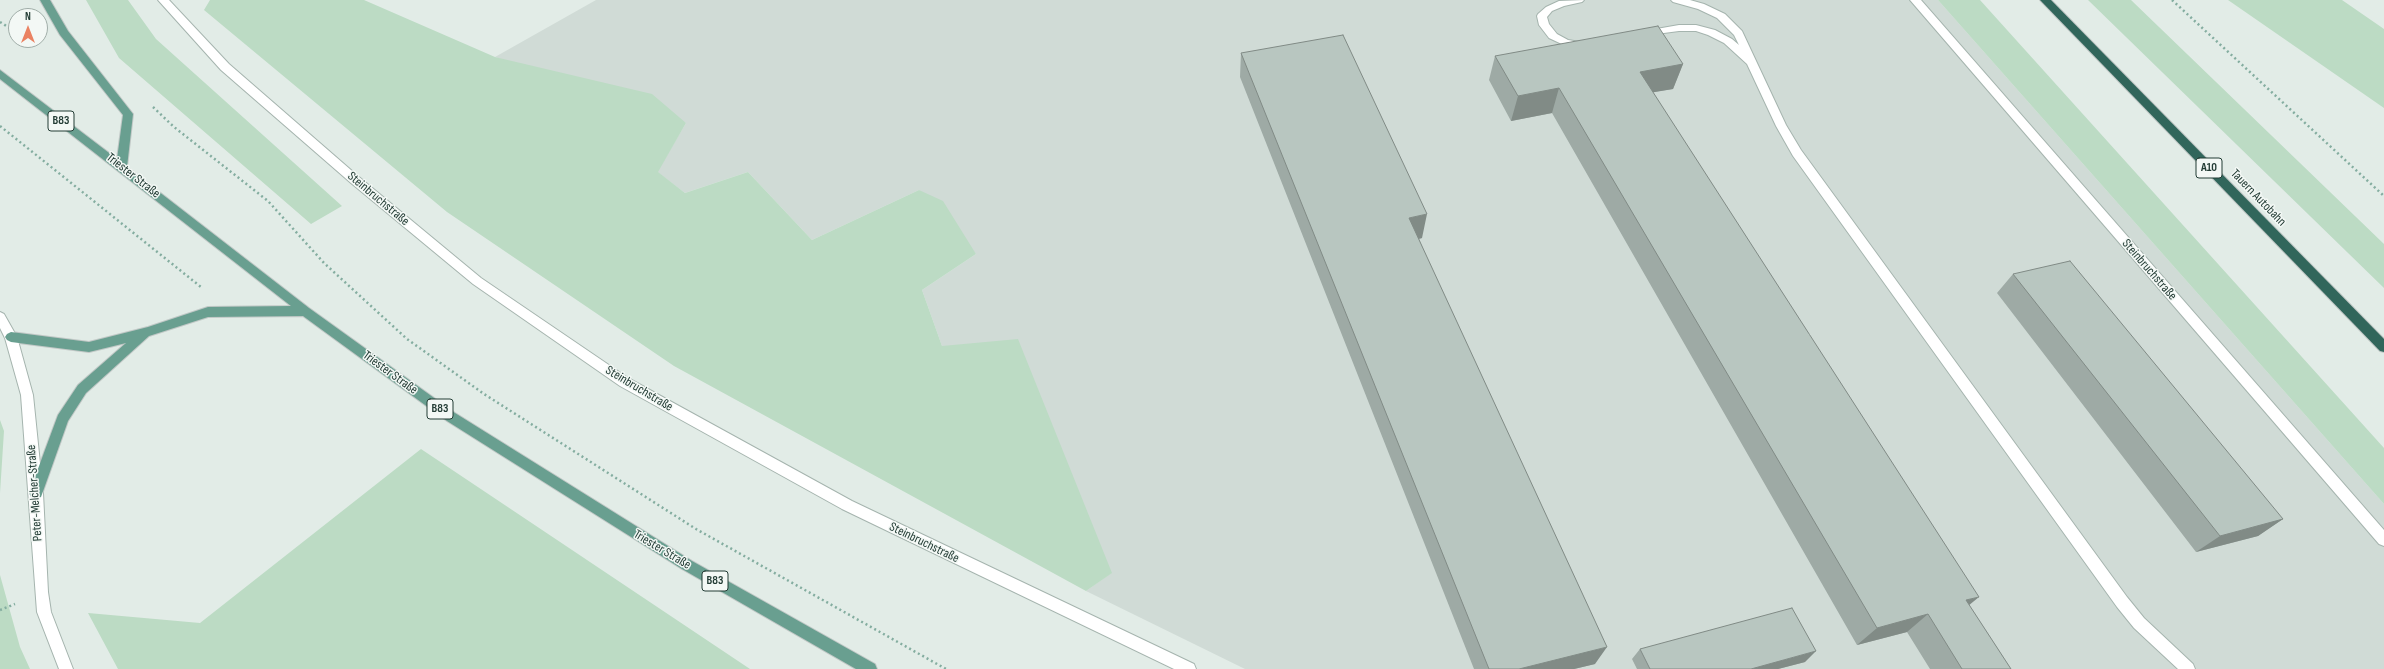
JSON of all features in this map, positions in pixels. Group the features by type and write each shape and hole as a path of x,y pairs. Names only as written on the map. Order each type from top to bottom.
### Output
{"highway":[{"name":"Tauern Autobahn","path":"2045,0 2384,347"},
{"path":"2374,336 2384,357"}],"main road":[{"path":"45,0 64,33 128,114 122,168"},
{"name":"Triester Straße","path":"0,74 305,311 451,417 574,496 687,565 870,669"},
{"path":"11,336 62,345 89,347 148,332 208,312 305,311"},
{"path":"36,493 62,419 82,389 108,364 148,332"}],"street":[{"name":"Steinbruchstraße","path":"163,0 225,67 446,256 477,281 624,382 847,505 1189,669"},
{"path":"1579,0 1562,3 1549,9 1542,16 1544,25 1554,36 1566,43 1581,45 1596,42"},
{"path":"1676,0 1701,6 1721,16 1738,33 1756,68 1781,126 1801,160 2122,602 2139,623 2188,669"},
{"name":"Steinbruchstraße","path":"1915,0 2384,540"},
{"path":"1634,36 1679,28 1696,28 1711,32 1728,41 1756,68"},
{"name":"Peter-Melcher-Straße","path":"0,317 11,336 27,395 36,493 41,592 44,612 66,669"}],"path":[{"path":"2172,0 2384,196"},
{"path":"151,105 174,127 268,201 324,263 407,339 484,394 696,529 946,669"},
{"path":"0,126 191,277 208,295 208,312"}],"shaded area":[{"path":"596,0 1938,0 2384,504 2384,669 1245,669 1086,591 1111,573 942,346 922,290 976,254 919,190 812,240 748,172 685,193 657,172 686,123 495,57"}],"green space":[{"path":"86,0 128,0 156,39 342,206 311,224 119,58"},
{"path":"210,0 364,0 495,57 652,94 686,123 658,172 685,193 748,172 812,240 919,190 943,201 976,254 922,290 942,346 1018,339 1112,573 1086,591 674,366 447,212 204,10"},
{"path":"1938,0 1980,0 2384,448 2384,504"},
{"path":"2088,0 2131,0 2384,244 2384,288"},
{"path":"2228,0 2342,0 2384,29 2384,108"},
{"path":"0,420 4,431 0,493"},
{"path":"421,449 750,669 118,669 88,613 200,623"},
{"path":"0,575 20,647 30,669 0,669"}],"building":[{"path":"1658,26 1683,64 1640,72 1979,597 1966,600 2011,669 1962,669 1928,614 1877,628 1559,88 1518,96 1495,56"},
{"path":"1343,35 1427,214 1409,218 1607,647 1519,669 1489,669 1241,53"},
{"path":"2070,261 2283,519 2220,536 2013,274"},
{"path":"1792,608 1816,651 1751,669 1650,669 1640,649"}]}
